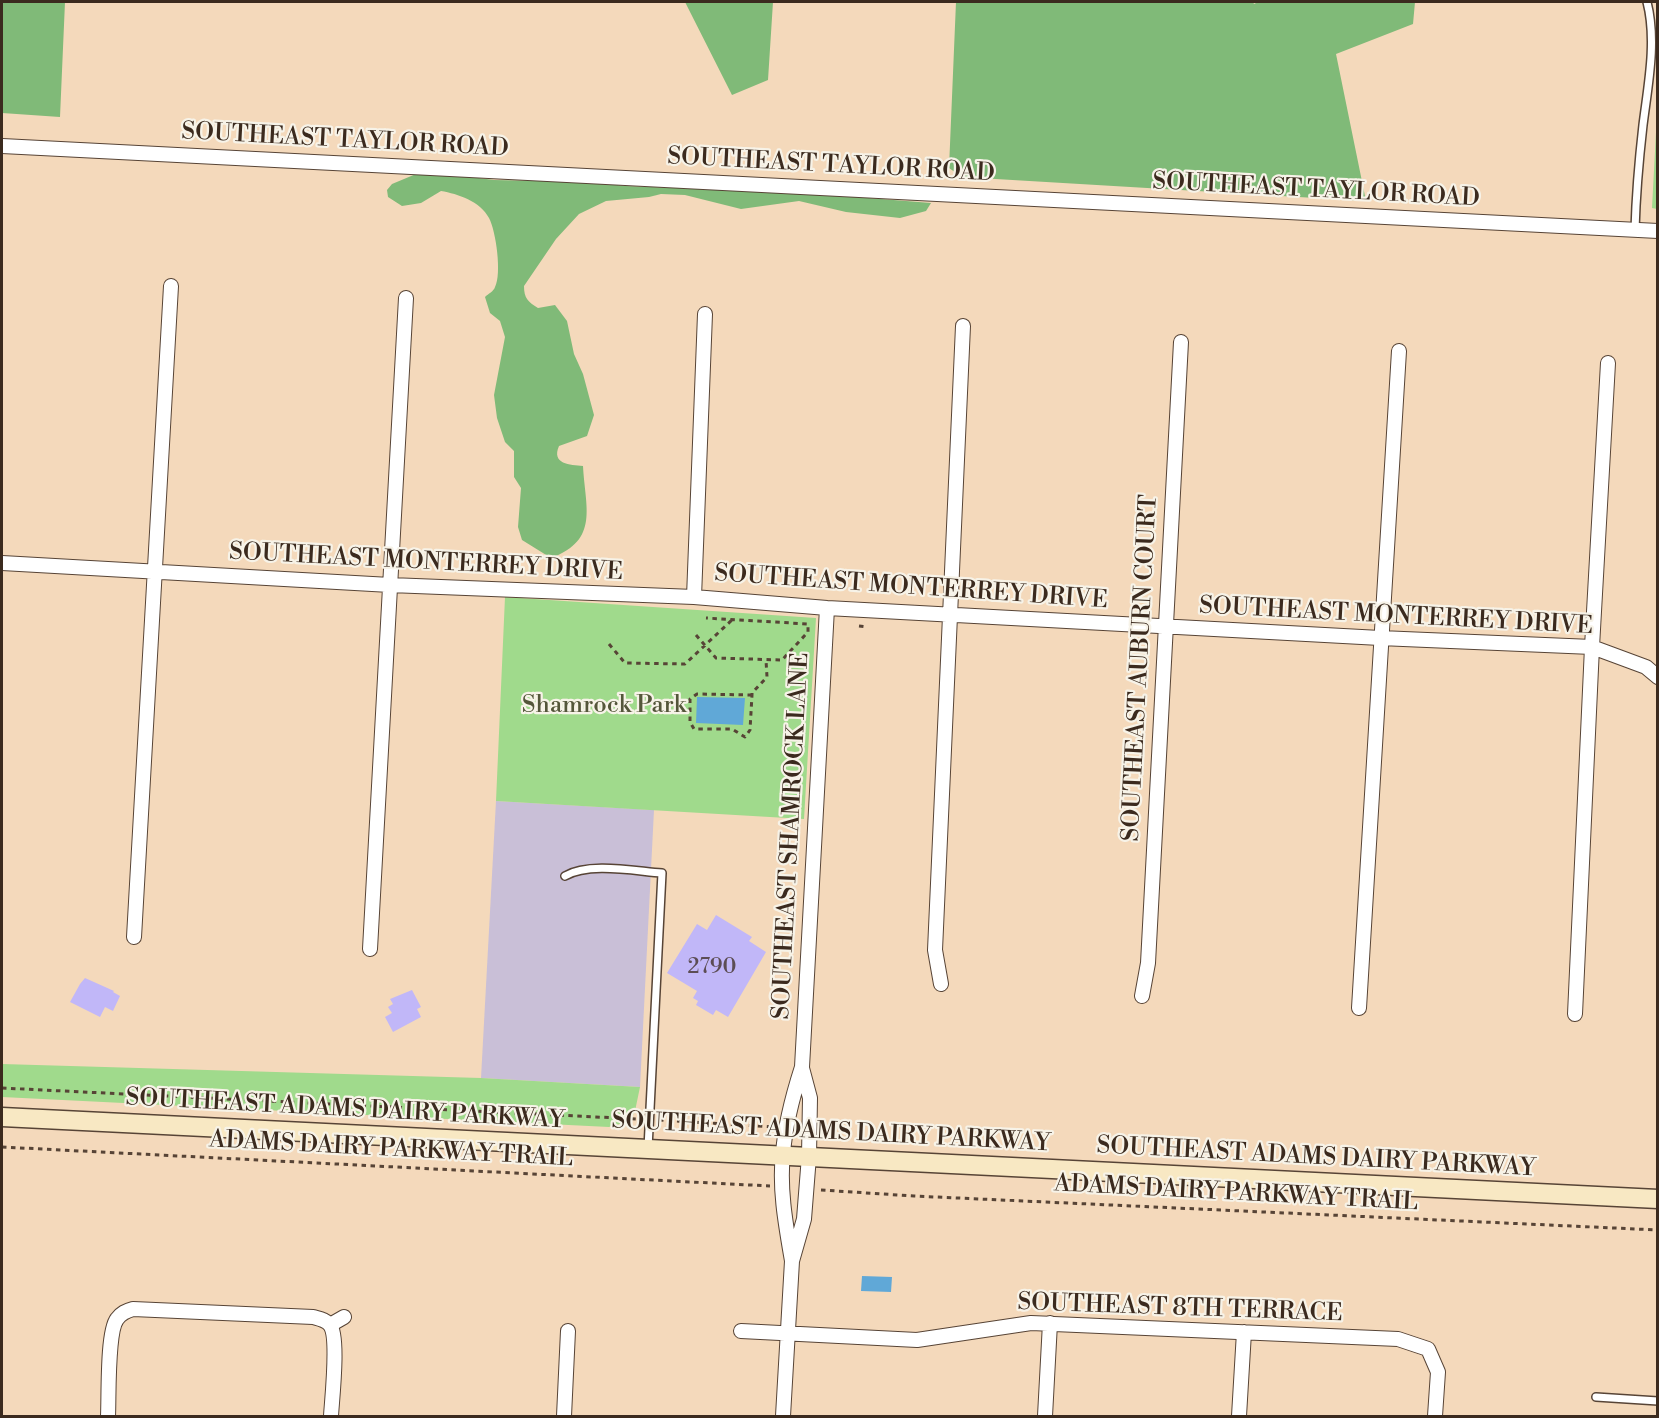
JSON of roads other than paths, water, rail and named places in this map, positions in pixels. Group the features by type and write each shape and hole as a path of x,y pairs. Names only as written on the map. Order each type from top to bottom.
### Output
{"main road":[{"name":"SOUTHEAST ADAMS DAIRY PARKWAY","path":"2,1117 1658,1199"}],"street":[{"name":"SOUTHEAST TAYLOR ROAD","path":"2,146 1658,231"},
{"path":"134,938 171,286"},
{"path":"370,949 406,298"},
{"path":"694,597 705,314"},
{"path":"941,984 935,950 963,326"},
{"name":"SOUTHEAST AUBURN COURT","path":"1142,996 1148,963 1181,342"},
{"path":"1359,1008 1399,351"},
{"path":"1575,1014 1608,363"},
{"name":"SOUTHEAST MONTERREY DRIVE","path":"2,563 390,585 694,597 950,615 1592,647 1646,667 1658,677"},
{"name":"SOUTHEAST SHAMROCK LANE","path":"792,1261 784,1213 782,1155 791,1100 802,1067 827,608"},
{"name":"SOUTHEAST SHAMROCK LANE","path":"783,1416 792,1261 804,1219 809,1156 810,1098 802,1067"},
{"path":"108,1416 112,1331 116,1311 124,1312 133,1309 313,1317 324,1320 330,1325 335,1341 332,1416"},
{"path":"330,1325 344,1317"},
{"name":"SOUTHEAST 8TH TERRACE","path":"741,1331 917,1340 1031,1323 1050,1323 1398,1339 1428,1349 1438,1372 1436,1416"},
{"path":"1045,1416 1050,1323"},
{"path":"564,1416 568,1332"},
{"path":"1239,1416 1244,1332"}],"lane":[{"path":"1635,230 1637,180 1648,87 1652,21 1647,2"},
{"path":"565,876 584,870 603,869 662,873 648,1148"},
{"path":"1596,1397 1658,1401"}],"water":[{"path":"697,697 745,698 743,725 696,723"},
{"path":"862,1276 892,1277 891,1292 861,1291"}],"park label":[{"name":"Shamrock Park","path":"604,706"}]}
